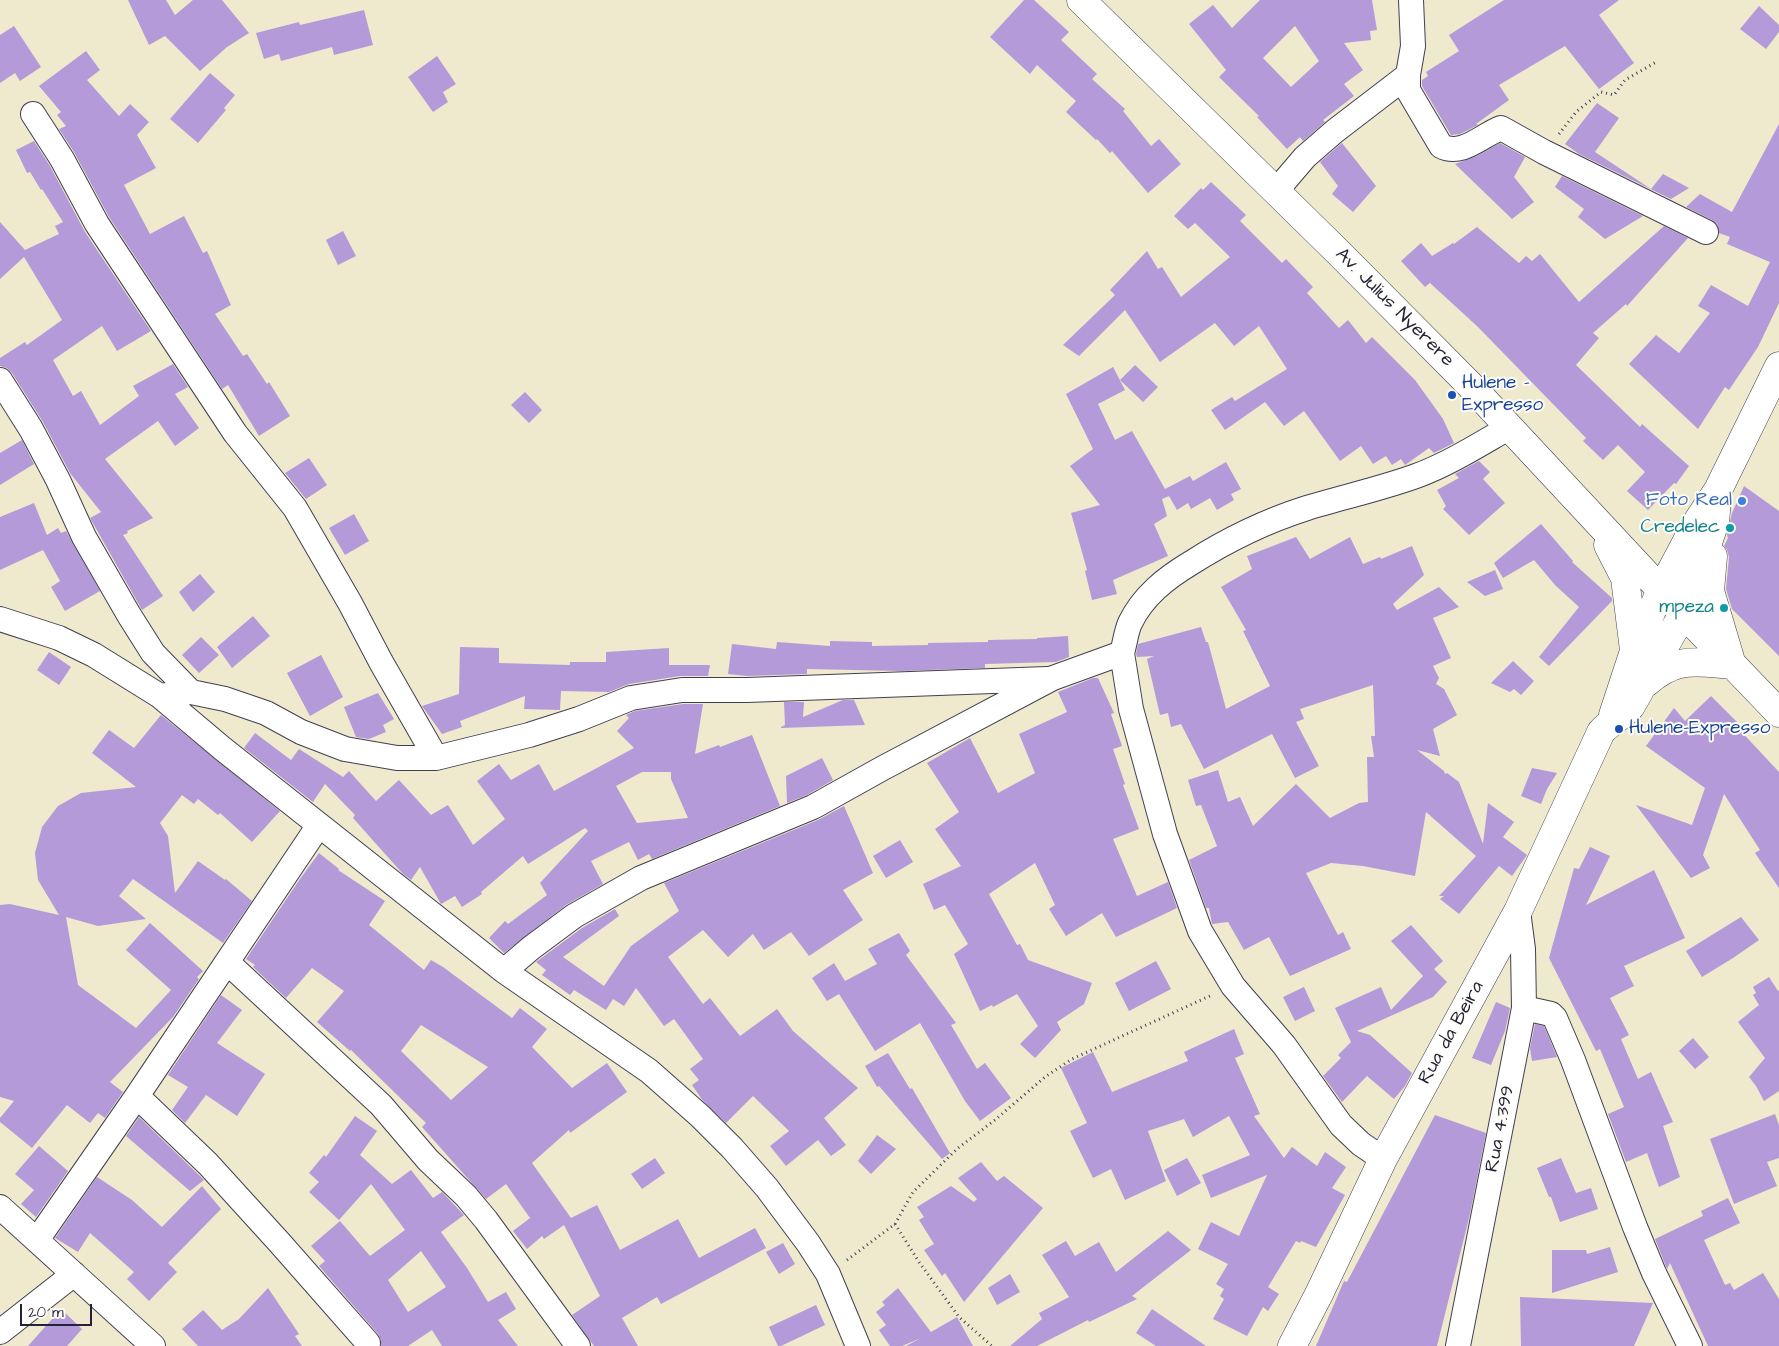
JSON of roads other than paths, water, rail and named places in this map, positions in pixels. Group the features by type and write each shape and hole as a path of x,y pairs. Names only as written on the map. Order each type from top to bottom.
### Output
{"main road":[{"name":"Av. Julius Nyerere","path":"1081,0 1468,383 1661,590 1779,713"},
{"name":"Rua da Beira","path":"1292,1346 1319,1294 1382,1159 1518,911 1606,727 1634,651 1661,590 1697,522 1718,490 1779,366"},
{"name":"Rua da Beira","path":"1606,727 1630,706 1684,612 1716,522 1718,490"},
{"path":"1586,509 1611,550 1625,578 1634,651"},
{"path":"1642,686 1659,671 1686,661 1733,665 1710,591 1716,522"}],"street":[{"path":"1411,0 1413,46 1408,74 1408,90 1441,146 1449,150 1459,149 1502,128 1544,152 1706,232"},
{"path":"1276,191 1305,157 1408,74"},
{"path":"33,114 62,159 97,224 235,433 295,508 436,758"},
{"path":"0,380 35,437 58,480 84,537 129,615 153,653 191,692"},
{"path":"1382,1159 1361,1144 1341,1125 1284,1045 1233,986 1200,931 1165,834 1131,708 1122,653 1129,624 1146,598 1168,577 1216,546 1264,524 1306,508 1418,476 1510,427"},
{"path":"0,619 60,638 160,696 223,749 504,971 650,1071 700,1116 732,1148 767,1188 808,1243 828,1274 858,1346"},
{"path":"504,971 530,948 574,916 641,878 813,807 1054,678 1122,653"},
{"path":"160,696 191,692 225,699 266,713 301,732 346,749 397,758 436,758 529,735 579,719 631,698 682,690 746,690 1054,678"},
{"path":"37,1240 137,1096 319,825"},
{"name":"Rua 4.399","path":"1458,1346 1524,1008 1523,949 1518,911"},
{"path":"227,962 381,1105 428,1160 466,1196 486,1220 578,1346"},
{"path":"1524,1008 1551,1014 1555,1018 1573,1060 1635,1227 1654,1273 1690,1346"},
{"path":"137,1096 208,1164 368,1343"},
{"path":"0,1206 153,1346"},
{"path":"0,1332 74,1274"}],"place":[{"name":"Hulene - Expresso","path":"1452,395"},
{"name":"Foto Real","path":"1742,501"},
{"name":"Credelec","path":"1730,528"},
{"name":"mpeza","path":"1724,608"},
{"name":"Hulene-Expresso","path":"1619,729"}]}
